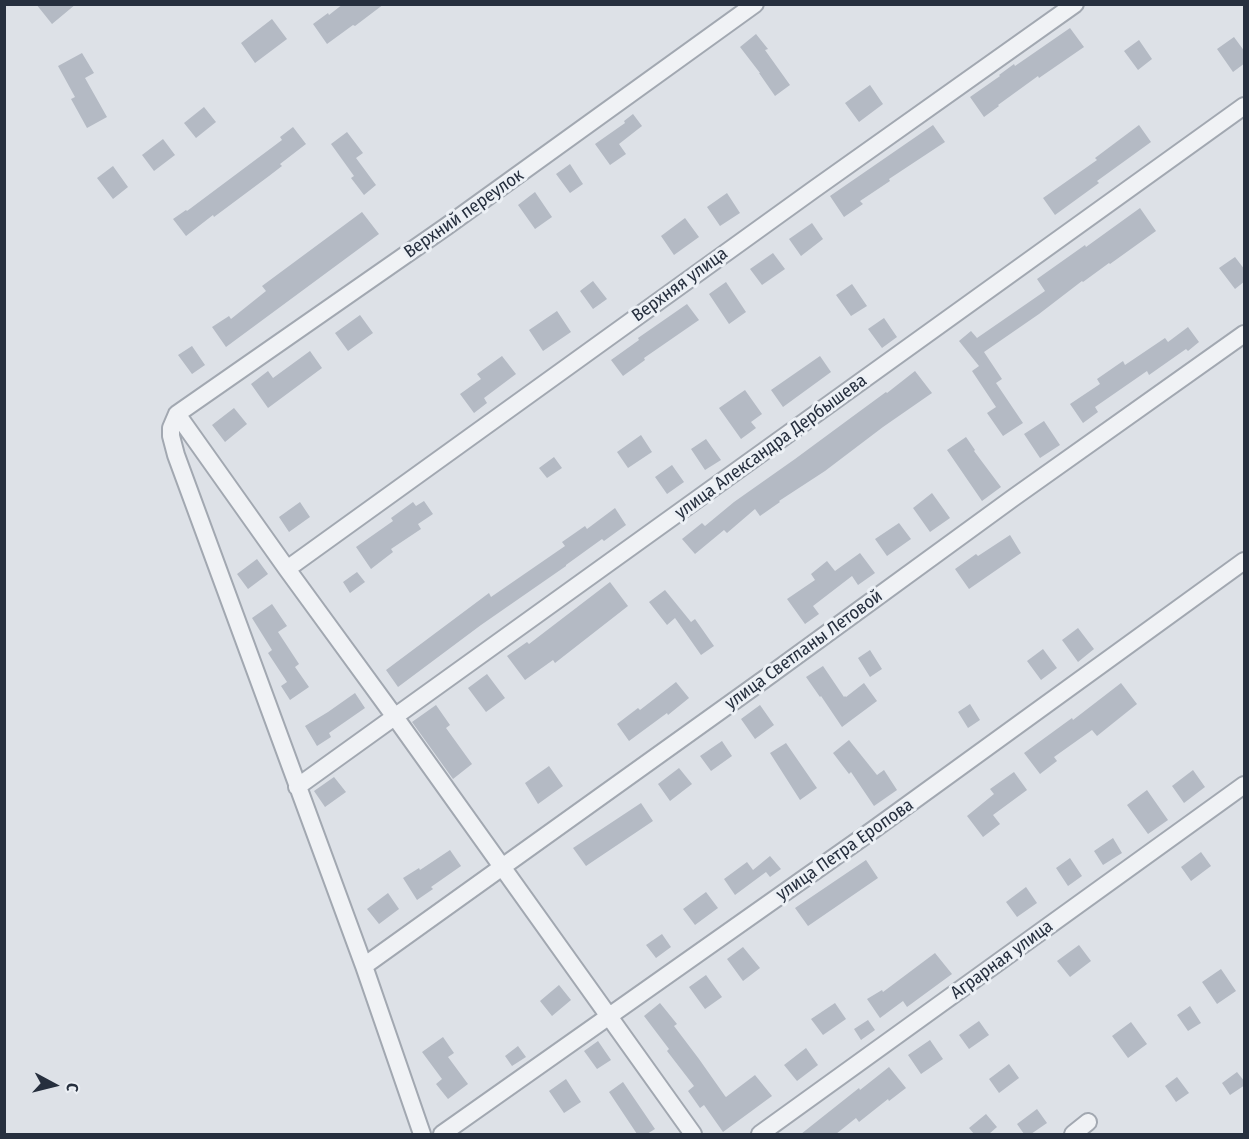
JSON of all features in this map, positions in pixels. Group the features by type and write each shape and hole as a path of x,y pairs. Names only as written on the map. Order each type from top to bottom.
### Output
{"street":[{"name":"Верхний переулок","path":"175,418 447,226 754,4"},
{"name":"Верхняя улица","path":"286,569 1075,4"},
{"name":"улица Александра Дербышева","path":"297,787 1245,106"},
{"name":"улица Светланы Летовой","path":"364,966 1013,498 1245,334"},
{"path":"175,418 395,717 693,1134"},
{"path":"175,418 171,436 176,455 364,966 422,1134"},
{"name":"улица Петра Еропова","path":"442,1134 873,830 1245,561"},
{"name":"Аграрная улица","path":"760,1134 1245,785"},
{"path":"1073,1134 1088,1122"}],"building":[{"path":"36,4 76,4 52,24"},
{"path":"343,4 384,4 327,44 313,24"},
{"path":"272,19 287,39 255,63 241,43"},
{"path":"1070,28 1084,47 1039,78 1038,76 984,117 970,97 1014,64 1015,66"},
{"path":"756,34 790,85 775,96 740,47"},
{"path":"1234,37 1245,52 1245,63 1233,72 1217,49"},
{"path":"1139,40 1152,59 1138,70 1124,51"},
{"path":"82,53 94,73 85,78 107,117 87,128 71,99 75,97 58,66"},
{"path":"870,85 883,104 859,122 845,103"},
{"path":"204,107 216,122 196,138 184,123"},
{"path":"633,114 642,126 619,144 626,154 610,165 595,144 625,123 624,121"},
{"path":"933,125 945,142 889,179 890,181 860,201 863,204 844,217 830,196"},
{"path":"1139,125 1151,142 1055,215 1043,198 1097,160 1095,158"},
{"path":"293,127 306,144 280,164 282,166 269,176 186,236 173,219 282,140 280,137"},
{"path":"347,132 363,153 356,158 376,185 364,195 351,178 354,176 331,144"},
{"path":"163,139 175,155 154,171 142,155"},
{"path":"570,164 583,184 570,193 556,174"},
{"path":"113,166 128,187 113,199 97,178"},
{"path":"535,192 552,217 535,229 518,205"},
{"path":"727,193 740,213 720,226 707,207"},
{"path":"1140,208 1156,231 984,352 1002,379 996,383 1023,423 1003,436 987,413 996,407 972,371 979,366 959,341 971,331 977,338 1045,291 1037,279"},
{"path":"362,212 379,234 226,347 212,327 229,316 231,319 266,291 262,286"},
{"path":"685,218 699,237 674,255 661,236"},
{"path":"812,223 823,239 801,256 789,239"},
{"path":"773,253 785,269 762,285 750,269"},
{"path":"1235,257 1245,270 1245,281 1235,289 1219,268"},
{"path":"593,281 607,299 593,309 580,291"},
{"path":"726,282 746,312 729,324 709,294"},
{"path":"852,284 867,306 851,316 836,295"},
{"path":"687,304 699,320 644,358 645,360 623,376 611,360"},
{"path":"557,311 571,332 543,351 529,330"},
{"path":"360,315 373,333 348,351 335,333"},
{"path":"884,318 897,337 882,348 868,329"},
{"path":"1188,327 1199,342 1149,375 1147,371 1095,407 1098,412 1083,423 1070,404 1100,384 1097,379 1123,361 1125,365 1165,338 1168,342"},
{"path":"192,346 205,365 192,374 178,355"},
{"path":"310,351 322,368 268,408 251,384 268,371 273,378"},
{"path":"502,356 516,374 484,398 487,403 474,413 460,394 481,379 477,374"},
{"path":"820,356 831,372 783,407 771,390"},
{"path":"915,371 932,393 825,471 760,516 755,509 727,533 724,530 695,554 682,539 702,523 705,526 734,502"},
{"path":"745,390 762,414 751,422 756,428 741,439 719,408"},
{"path":"234,408 247,424 225,442 212,425"},
{"path":"1044,421 1060,445 1040,458 1024,434"},
{"path":"641,435 652,452 628,468 617,452"},
{"path":"966,437 1001,487 982,501 947,450"},
{"path":"706,439 721,460 705,470 691,449"},
{"path":"554,457 562,468 547,478 539,468"},
{"path":"672,465 684,482 667,494 655,477"},
{"path":"932,493 950,518 930,532 913,508"},
{"path":"424,501 433,514 418,524 421,529 391,549 393,552 371,569 356,547 393,521 391,518 413,502 416,506"},
{"path":"300,502 310,517 289,532 279,517"},
{"path":"615,508 626,525 604,541 602,539 398,687 386,670 489,593 491,597 565,546 562,542 585,526 587,529"},
{"path":"899,523 911,539 887,556 875,539"},
{"path":"1010,535 1021,553 969,589 955,569"},
{"path":"860,553 875,573 858,585 852,576 813,606 819,614 805,624 787,599 815,580 811,574 827,561 835,571"},
{"path":"257,559 268,574 248,589 237,574"},
{"path":"357,572 365,582 350,593 343,582"},
{"path":"610,582 628,606 555,663 553,660 525,680 507,656 527,642 529,644"},
{"path":"665,590 691,622 695,619 714,646 701,655 675,618 667,625 649,602"},
{"path":"272,604 287,626 278,632 299,664 295,667 309,687 290,700 281,686 287,682 268,653 272,650 252,618"},
{"path":"1078,628 1094,649 1078,662 1062,640"},
{"path":"1043,649 1057,668 1041,680 1027,661"},
{"path":"870,650 882,669 870,677 858,658"},
{"path":"823,666 844,697 864,683 877,701 842,727 806,677"},
{"path":"487,674 505,698 486,712 468,688"},
{"path":"676,682 689,698 629,741 617,724 638,708 640,710"},
{"path":"1121,683 1137,704 1097,736 1092,730 1054,757 1057,761 1040,774 1024,753 1072,718 1073,720"},
{"path":"355,693 365,708 329,733 331,737 317,746 305,726"},
{"path":"970,704 980,720 968,728 958,712"},
{"path":"436,705 450,725 446,728 472,764 453,779 412,722"},
{"path":"760,705 774,725 755,739 741,719"},
{"path":"849,740 877,775 884,770 897,790 874,806 851,772 849,774 833,753"},
{"path":"722,741 732,756 711,771 700,756"},
{"path":"786,743 817,788 800,800 770,753"},
{"path":"549,766 563,786 538,804 525,783"},
{"path":"679,768 692,784 670,801 658,784"},
{"path":"1193,770 1205,787 1184,803 1172,786"},
{"path":"1014,772 1027,790 993,815 1000,824 983,837 967,816 994,794 990,789"},
{"path":"334,777 346,792 325,807 314,791"},
{"path":"1147,790 1168,820 1148,834 1127,805"},
{"path":"641,803 653,821 586,866 573,848"},
{"path":"1113,838 1122,853 1103,865 1094,851"},
{"path":"450,850 461,866 417,900 403,878 419,868 420,870"},
{"path":"1201,852 1211,866 1191,881 1181,867"},
{"path":"770,856 781,869 770,877 766,872 735,895 724,879 747,862 753,870"},
{"path":"1070,858 1082,876 1068,886 1056,868"},
{"path":"866,860 878,878 808,926 795,908"},
{"path":"1026,887 1037,903 1017,917 1006,902"},
{"path":"706,892 718,908 695,925 683,909"},
{"path":"388,893 399,909 379,924 367,909"},
{"path":"662,934 671,947 656,958 646,945"},
{"path":"1079,945 1091,961 1070,977 1057,961"},
{"path":"743,947 760,968 743,981 727,959"},
{"path":"935,953 952,974 907,1007 903,1001 880,1018 867,999 882,990 883,992"},
{"path":"1221,969 1236,991 1217,1004 1202,982"},
{"path":"706,975 722,997 705,1009 689,987"},
{"path":"559,985 571,1000 552,1016 540,1001"},
{"path":"660,1003 677,1024 674,1026 726,1097 755,1075 772,1096 723,1132 704,1105 700,1108 688,1091 694,1086 644,1016"},
{"path":"835,1003 846,1019 823,1035 811,1019"},
{"path":"1190,1006 1201,1023 1188,1031 1177,1015"},
{"path":"868,1020 875,1030 861,1040 854,1029"},
{"path":"979,1021 989,1035 969,1049 959,1035"},
{"path":"1131,1022 1147,1044 1128,1058 1112,1036"},
{"path":"443,1037 454,1053 448,1057 468,1084 448,1099 436,1084 442,1079 422,1052"},
{"path":"930,1040 943,1059 921,1074 908,1055"},
{"path":"598,1041 611,1060 597,1069 584,1051"},
{"path":"518,1046 526,1057 512,1066 505,1056"},
{"path":"806,1048 818,1065 797,1081 784,1065"},
{"path":"1009,1064 1019,1078 999,1093 989,1079"},
{"path":"889,1067 906,1088 889,1101 888,1099 859,1122 856,1118 836,1134 801,1134 859,1088 860,1090"},
{"path":"1237,1072 1245,1085 1230,1095 1222,1083"},
{"path":"1177,1077 1189,1093 1176,1102 1165,1086"},
{"path":"566,1079 581,1102 564,1113 549,1091"},
{"path":"623,1082 655,1129 647,1134 637,1134 609,1092"},
{"path":"1037,1109 1047,1123 1031,1134 1024,1134 1017,1124"},
{"path":"986,1114 997,1127 989,1134 974,1134 969,1128"}]}
